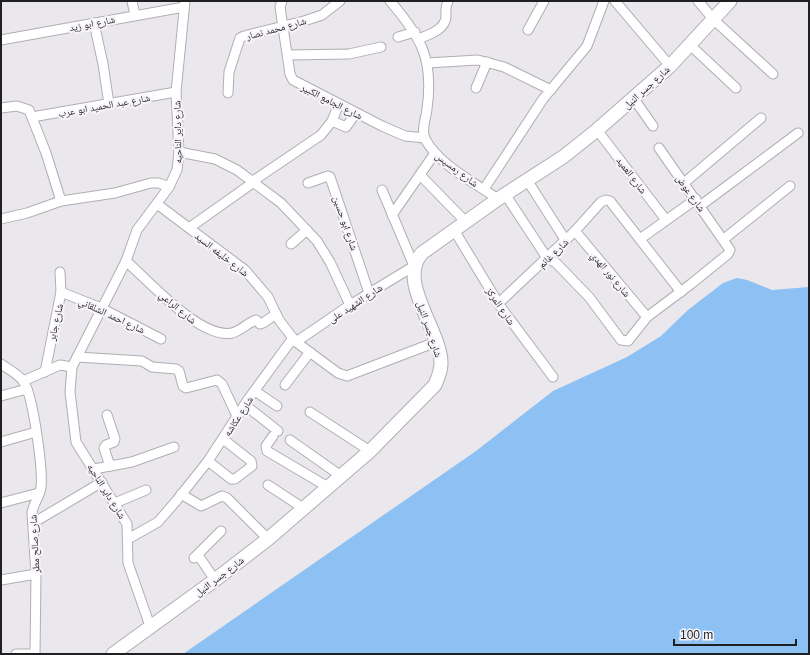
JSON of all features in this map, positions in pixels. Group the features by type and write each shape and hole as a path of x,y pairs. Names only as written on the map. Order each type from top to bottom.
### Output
{"street":[{"path":"132,1 135,15"},
{"name":"شارع الجامع الكبير","path":"282,1 280,7 290,74 293,80 404,136 425,138"},
{"name":"شارع محمد نصار","path":"228,93 229,72 240,38 322,15 340,1"},
{"path":"390,1 417,35 427,63 429,82 424,133 425,138"},
{"path":"398,37 417,35 437,30 442,26 448,1"},
{"path":"528,30 544,1"},
{"path":"484,189 551,90 587,46 604,1"},
{"path":"615,1 670,66"},
{"path":"698,1 714,20 773,74"},
{"name":"شارع جسر النيل","path":"113,654 215,580 268,539 370,451 435,385 440,375 440,353 416,288 414,276 414,266 422,253 501,197 563,157 597,130 670,66 730,1"},
{"name":"شارع ابو زيد","path":"1,40 135,15 184,4"},
{"name":"شارع داير الناحيه","path":"150,626 128,563 127,524 75,438 70,392 72,367 126,262 139,226 169,187 177,170 179,152 176,92 184,4"},
{"path":"94,23 103,64 109,104"},
{"path":"690,45 736,88"},
{"path":"288,55 350,54 380,47"},
{"path":"427,63 463,60 487,62 504,67 551,90"},
{"path":"476,88 487,62"},
{"name":"شارع عبد الحميد ابو عرب","path":"32,117 176,92"},
{"path":"634,99 653,126"},
{"path":"189,228 321,135 332,121 339,104"},
{"path":"1,108 17,106 26,108 32,117 46,153 61,201"},
{"path":"332,121 346,127 356,113"},
{"path":"684,183 761,118"},
{"name":"شارع العميد","path":"597,130 666,220"},
{"path":"681,292 640,239 666,220 698,203 798,133"},
{"name":"شارع رمسيس","path":"425,138 435,153 484,189 501,197"},
{"name":"شارع عوض","path":"659,148 724,239"},
{"path":"179,152 215,159 237,170 281,203 307,230 330,262 350,305"},
{"path":"392,215 435,153"},
{"path":"420,175 466,222"},
{"name":"شارع ابو حسين","path":"308,183 328,176 330,177 369,293"},
{"path":"527,180 566,240"},
{"path":"1,219 27,213 61,201 115,193 151,183 159,183 169,187"},
{"path":"501,197 548,258 556,263 589,297 623,341 628,341 647,317 728,254 730,248 724,239 790,186"},
{"path":"382,190 414,266"},
{"name":"شارع غانم","path":"502,300 548,258 601,202 606,200 610,201 640,239"},
{"name":"شارع خليفه السيد","path":"157,204 245,270 268,297 276,314 295,340 338,373 347,376 436,342"},
{"path":"291,244 307,230"},
{"name":"شارع المركز","path":"454,230 500,306 552,377"},
{"name":"شارع نور الهدي","path":"575,231 647,317"},
{"name":"شارع الراعي","path":"126,262 189,318 214,332 232,333 241,330 256,320 260,324 264,323 276,314"},
{"name":"شارع الشهيد على","path":"295,340 414,266"},
{"name":"شارع جابر","path":"44,372 61,292 60,272"},
{"name":"شارع احمد الشلقاني","path":"61,292 102,308 162,339"},
{"name":"شارع عكاشه","path":"128,539 158,522 181,494 194,472 208,461 255,391 295,340"},
{"path":"285,385 310,352"},
{"path":"77,357 142,361 152,367 176,369 179,371 183,386 186,388 217,380 221,382 238,416"},
{"path":"1,364 25,385"},
{"path":"1,396 25,385 44,372 60,365 72,367"},
{"name":"شارع صالح مطر","path":"25,385 36,432 41,483 39,493 32,508 36,574 35,654"},
{"path":"255,391 277,406"},
{"path":"245,405 276,434 266,446 267,450 328,487"},
{"path":"310,412 370,451"},
{"path":"107,415 115,439 114,442 106,445 104,448 110,466"},
{"path":"1,442 36,432"},
{"path":"208,461 231,479 235,479 252,466 251,460 223,438"},
{"path":"290,440 341,476"},
{"path":"94,469 140,460 174,447"},
{"path":"33,523 102,482"},
{"path":"268,485 303,508"},
{"path":"115,503 146,490"},
{"path":"1,503 39,493"},
{"path":"181,494 201,506 222,496 227,498 268,539"},
{"path":"215,580 196,556 221,531"},
{"path":"1,580 36,574"},
{"path":"16,654 35,654"}],"water":[{"path":"737,278 747,280 772,290 809,287 809,654 183,654 476,451 553,391 627,357 661,336 688,310 723,283"}]}
